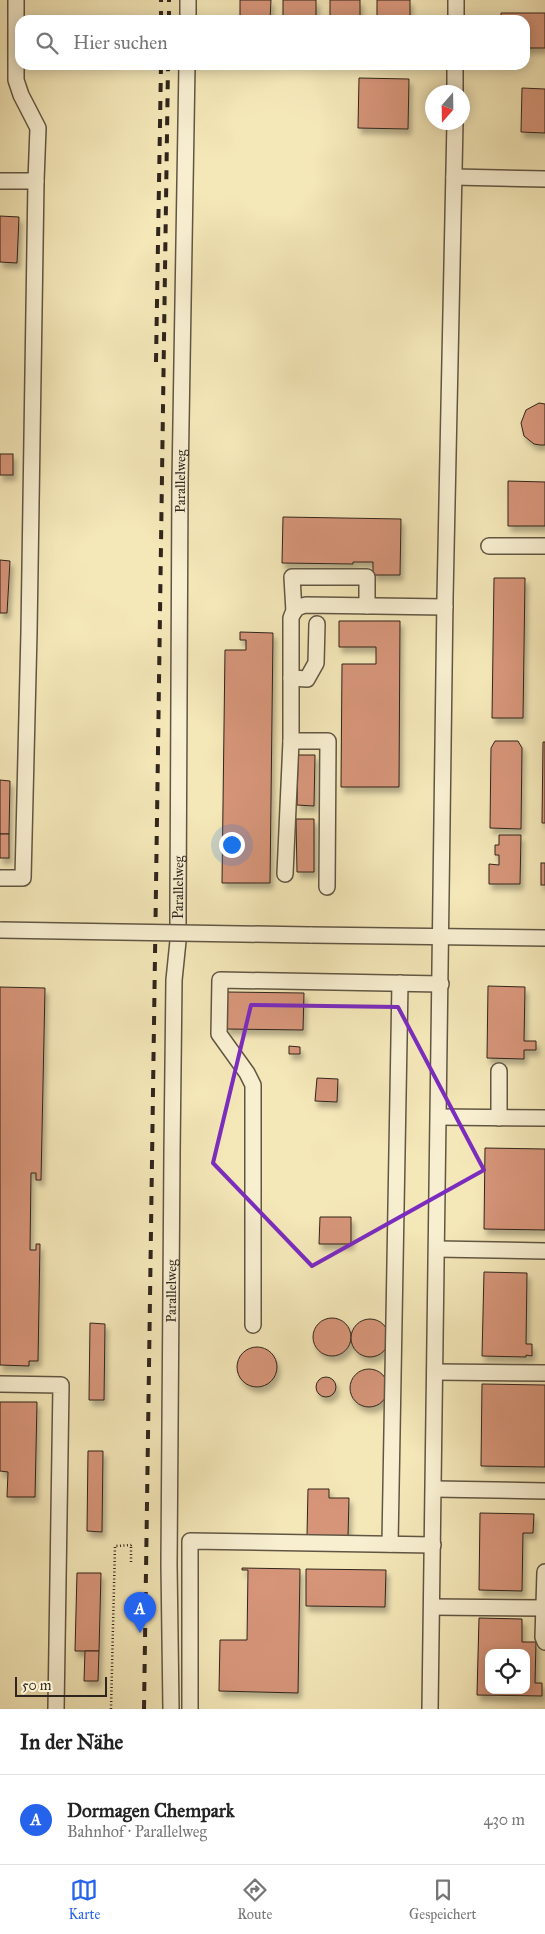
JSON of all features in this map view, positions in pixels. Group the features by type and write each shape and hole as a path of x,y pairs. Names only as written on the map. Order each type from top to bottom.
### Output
{"street":[{"path":"16,0 16,15"},
{"path":"188,0 188,15"},
{"path":"456,0 456,15"},
{"path":"0,878 23,878 30,632 38,128 21,95 16,80 16,70"},
{"name":"Parallelweg","path":"171,1709 169,1564 172,1153 174,980 178,941 180,492 187,70"},
{"path":"455,85 456,70"},
{"path":"430,1709 434,1545 444,607 455,130"},
{"path":"454,177 545,179"},
{"path":"0,181 36,181"},
{"path":"489,546 545,546"},
{"path":"294,612 292,577 367,577 367,606"},
{"path":"285,874 291,742 292,618 294,612 297,607 306,605 444,607"},
{"path":"291,678 308,679 316,663 316,624"},
{"path":"291,742 328,741 327,887"},
{"path":"0,930 545,938"},
{"path":"252,1325 253,1085 247,1073 219,1034 220,980 441,984"},
{"path":"390,1544 400,983"},
{"path":"499,1071 499,1118"},
{"path":"439,1117 545,1118"},
{"path":"437,1249 545,1251"},
{"path":"435,1372 545,1373"},
{"path":"0,1384 61,1386 56,1709"},
{"path":"434,1489 545,1491"},
{"path":"190,1709 190,1541 434,1545"},
{"path":"545,1572 543,1637 545,1642"},
{"path":"432,1607 544,1608"}],"path":[{"path":"112,1709 115,1546 132,1544 131,1562"}],"highlighted area":[{"path":"251,1005 398,1007 484,1170 312,1266 213,1163"}],"building":[{"path":"240,0 271,0 270,15 240,15"},
{"path":"283,0 316,0 316,15 283,15"},
{"path":"330,0 360,0 360,15 330,15"},
{"path":"377,0 410,0 410,15 377,15"},
{"path":"501,13 545,13 545,48 530,48 530,15 501,15"},
{"path":"359,78 409,79 408,129 358,128"},
{"path":"522,88 545,89 545,133 521,132"},
{"path":"0,216 19,217 17,263 0,262"},
{"path":"539,403 545,404 545,445 534,444 524,436 521,423 526,410"},
{"path":"0,454 13,454 13,475 0,475"},
{"path":"508,481 545,482 545,526 508,526"},
{"path":"283,517 401,519 400,575 373,575 373,562 353,562 353,564 282,563"},
{"path":"0,560 10,561 7,613 0,613"},
{"path":"494,578 525,578 523,718 492,718"},
{"path":"339,621 400,621 399,787 341,787 342,664 376,664 376,647 339,647"},
{"path":"240,632 273,633 270,883 222,883 225,650 246,650 246,640 240,640"},
{"path":"495,741 518,741 522,748 521,829 490,828 491,748"},
{"path":"543,742 545,742 545,823 542,823"},
{"path":"298,755 315,755 314,806 297,805"},
{"path":"0,780 10,781 9,834 0,834"},
{"path":"296,819 314,819 314,872 297,872"},
{"path":"0,834 9,834 9,858 0,858"},
{"path":"499,835 521,835 520,884 489,884 489,864 499,865 499,855 495,855 495,845 499,845"},
{"path":"541,863 545,863 545,885 541,885"},
{"path":"488,986 525,987 524,1041 536,1041 536,1050 524,1050 524,1059 487,1058"},
{"path":"0,987 45,988 41,1180 36,1180 36,1173 31,1173 30,1250 36,1250 36,1244 40,1244 38,1361 29,1361 29,1366 0,1365"},
{"path":"227,992 304,993 303,1030 226,1029"},
{"path":"289,1046 300,1047 300,1054 289,1054"},
{"path":"317,1078 338,1079 337,1102 315,1101"},
{"path":"485,1148 545,1149 545,1230 484,1229"},
{"path":"320,1217 351,1217 351,1244 319,1244"},
{"path":"484,1272 527,1273 526,1344 532,1344 532,1356 482,1356"},
{"path":"332,1318 346,1323 351,1337 346,1351 332,1356 318,1351 313,1337 318,1323"},
{"path":"370,1319 377,1320 383,1325 388,1331 388,1345 383,1351 377,1356 370,1357 363,1356 357,1351 352,1345 351,1338 352,1331 357,1325 363,1320"},
{"path":"90,1323 105,1324 104,1400 89,1400"},
{"path":"261,1347 268,1350 274,1356 277,1367 276,1375 268,1384 261,1387 253,1387 246,1384 238,1375 237,1363 240,1356 249,1348"},
{"path":"369,1369 383,1374 388,1388 383,1402 369,1407 355,1402 350,1388 355,1374"},
{"path":"326,1377 333,1380 336,1387 333,1394 326,1397 319,1394 316,1387 319,1380"},
{"path":"482,1384 545,1385 545,1467 481,1466"},
{"path":"0,1402 37,1402 35,1497 7,1497 8,1472 0,1471"},
{"path":"88,1451 103,1451 102,1532 87,1531"},
{"path":"308,1489 329,1489 329,1498 349,1498 348,1537 307,1536"},
{"path":"480,1513 534,1514 533,1533 523,1533 522,1591 479,1590"},
{"path":"242,1568 300,1569 298,1693 219,1691 220,1640 247,1640 248,1570 242,1570"},
{"path":"306,1569 386,1570 385,1607 306,1606"},
{"path":"77,1573 101,1573 99,1651 75,1651"},
{"path":"479,1618 522,1619 522,1642 536,1642 535,1683 542,1683 542,1696 477,1695"},
{"path":"85,1651 99,1651 98,1681 84,1681"}],"railway":[{"path":"161,0 161,15"},
{"path":"169,0 169,15"},
{"path":"156,362 161,70"},
{"path":"144,1709 168,70"}],"place":[{"name":"Dormagen Chempark","path":"140,1633"}]}
